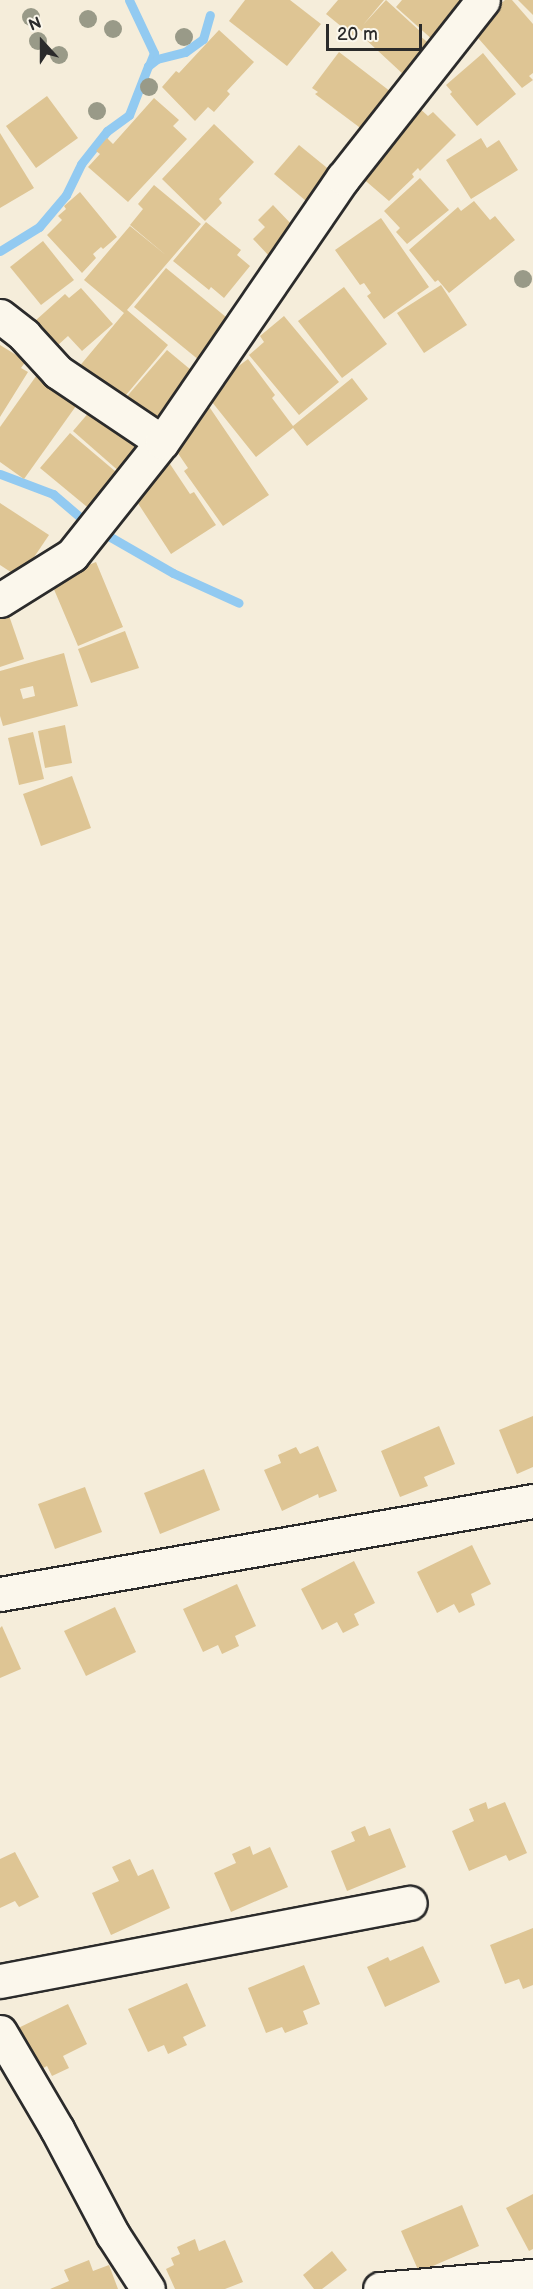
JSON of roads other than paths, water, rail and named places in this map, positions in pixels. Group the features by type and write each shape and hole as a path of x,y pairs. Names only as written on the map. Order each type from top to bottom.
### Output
{"street":[{"path":"0,600 72,555 111,507 162,442 343,178 483,0"},
{"path":"0,316 24,335 58,372 162,442"},
{"path":"0,1594 533,1502"},
{"path":"0,1981 410,1903"},
{"path":"0,2032 57,2129 113,2235 148,2289"},
{"path":"380,2289 533,2276"}],"waterway":[{"path":"129,0 154,53 150,63"},
{"path":"0,251 39,227 66,195 81,164 107,131 129,115 148,66 157,59 185,52 203,39 210,15"},
{"path":"0,474 53,494 88,524"},
{"path":"100,531 173,573 239,603"}]}
